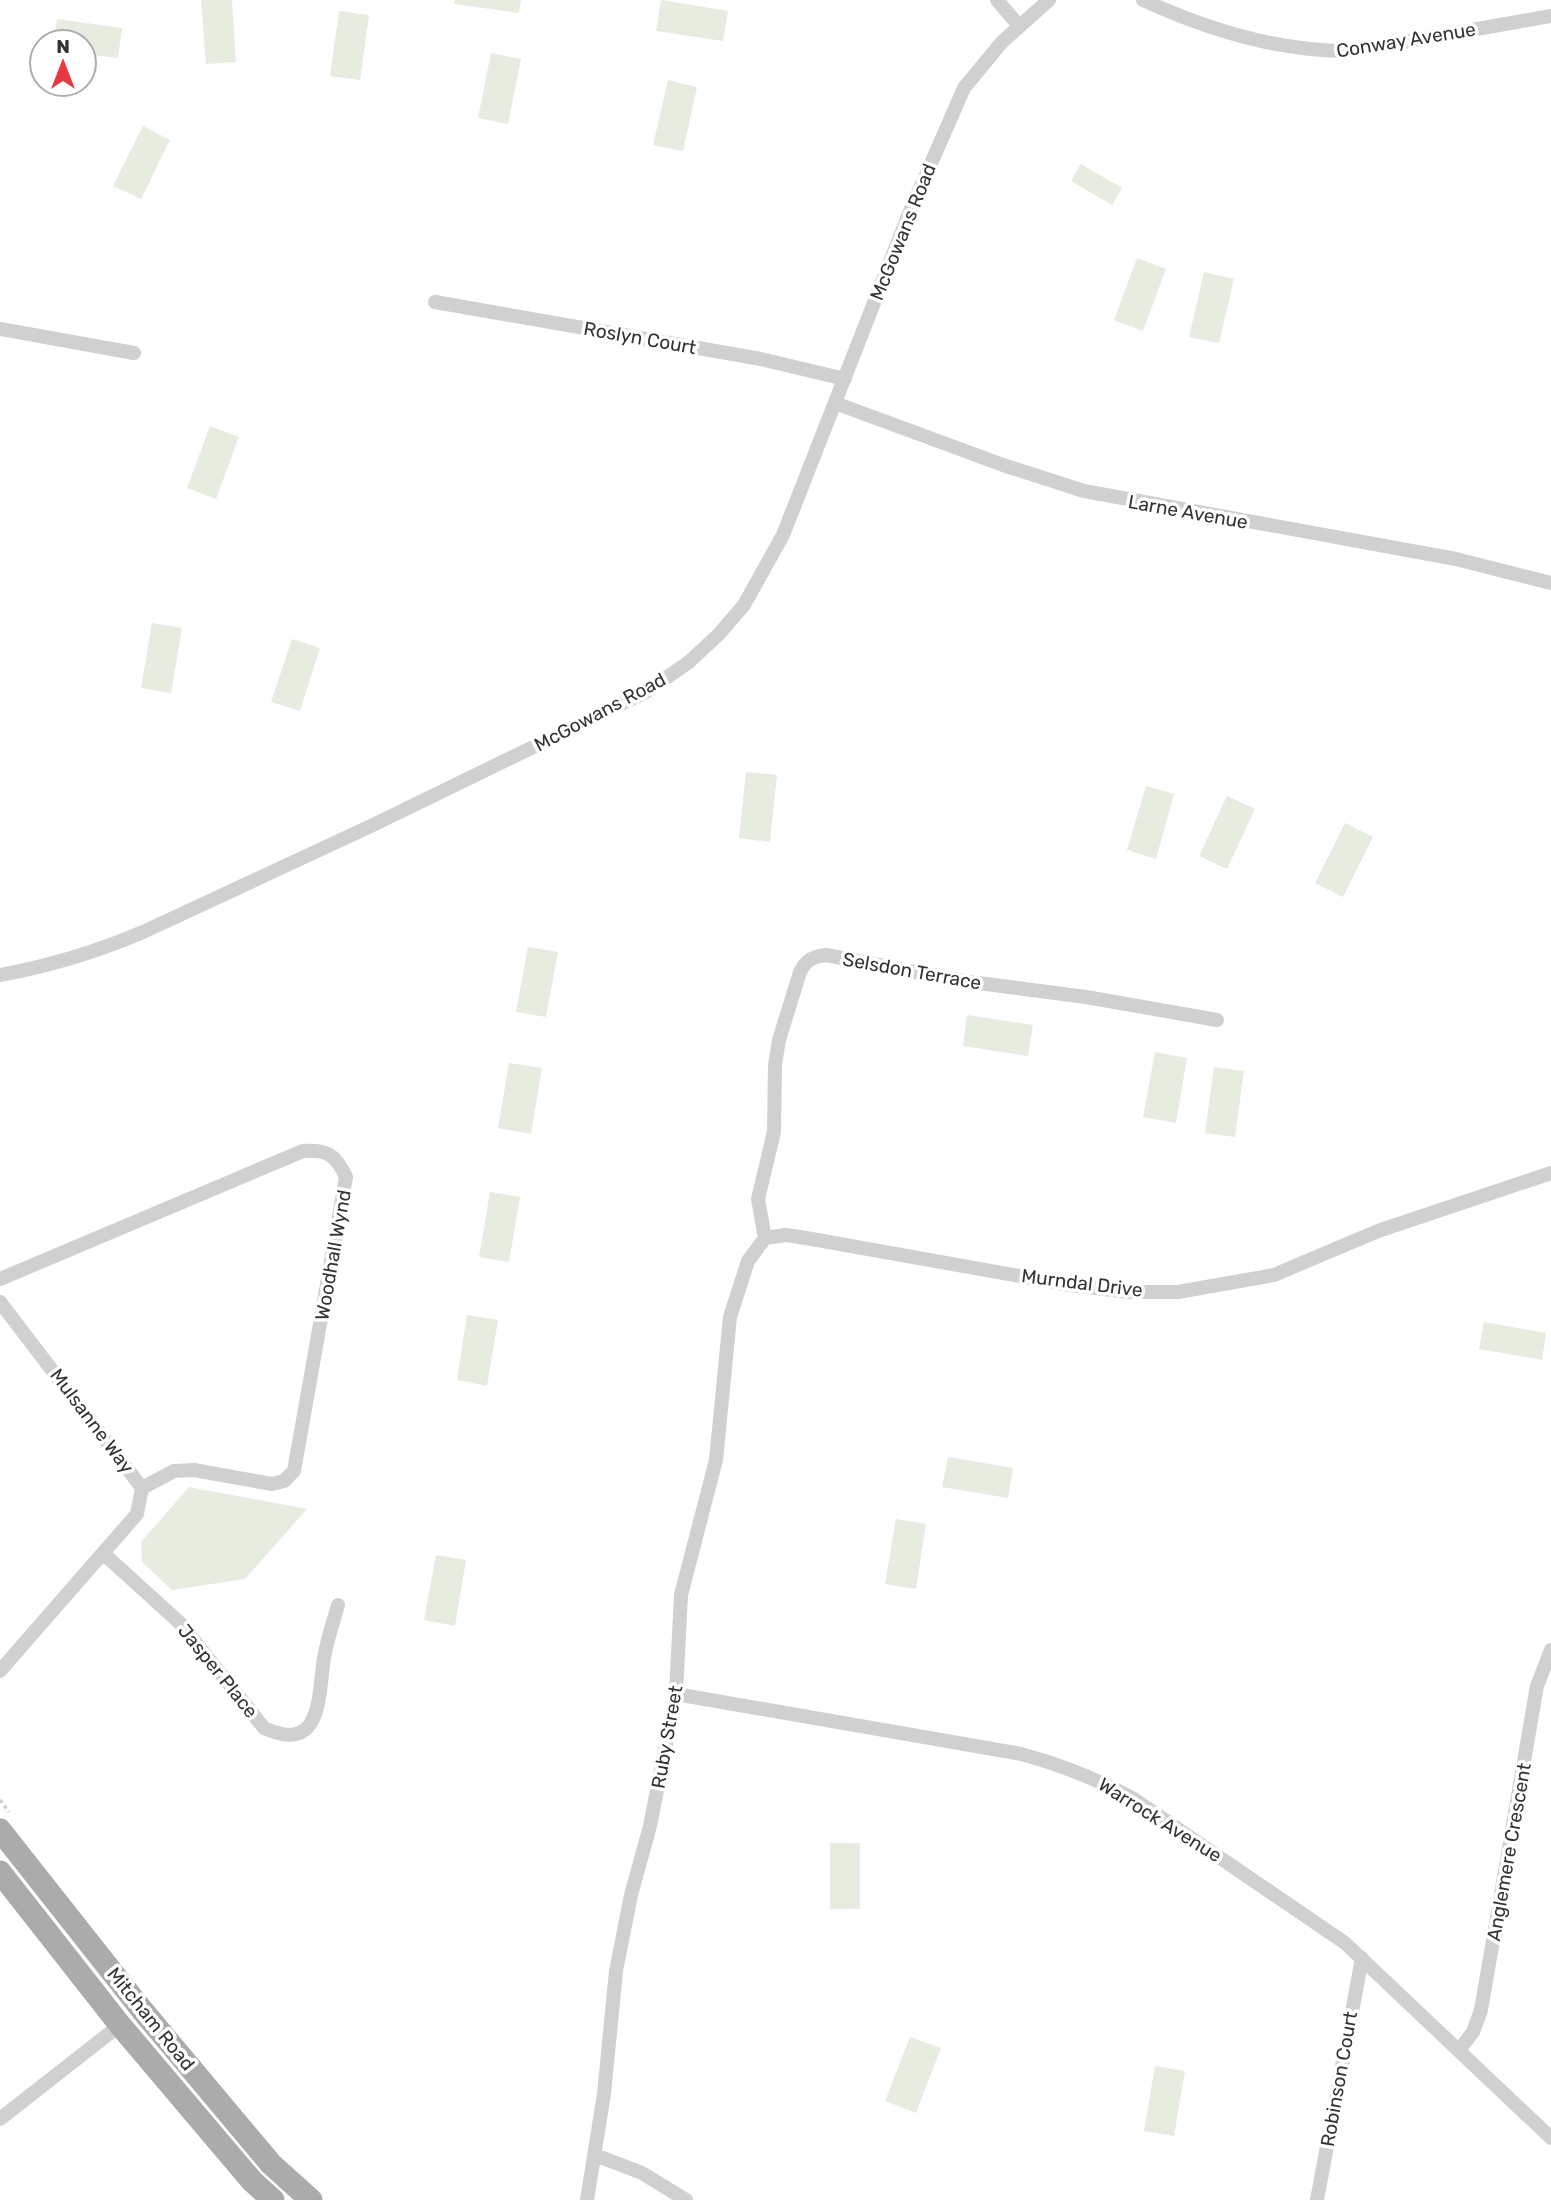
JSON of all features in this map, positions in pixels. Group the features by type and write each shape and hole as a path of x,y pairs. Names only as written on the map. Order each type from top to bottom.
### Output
{"main road":[{"name":"Mitcham Road","path":"0,1830 142,2010 271,2164 311,2200"},
{"name":"Mitcham Road","path":"0,1872 120,2025 253,2181 273,2200"},
{"path":"120,2025 142,2010"},
{"path":"253,2181 271,2164"}],"street":[{"path":"997,0 1018,26"},
{"name":"McGowans Road","path":"0,975 47,967 96,952 142,932 543,744 646,692 678,670 736,615 768,565 845,379 908,216 964,88 981,64 1018,26 1049,0"},
{"name":"Conway Avenue","path":"1143,0 1238,36 1320,52 1352,51 1551,16"},
{"name":"Roslyn Court","path":"435,302 761,359 845,379"},
{"path":"0,329 134,353"},
{"name":"Larne Avenue","path":"835,402 1003,465 1109,497 1456,559 1551,583"},
{"name":"Selsdon Terrace","path":"765,1238 758,1199 774,1132 775,1065 779,1040 800,972 805,962 814,957 826,955 963,981 1086,996 1141,1009 1217,1020"},
{"name":"Woodhall Wynd","path":"0,1279 303,1151 323,1150 338,1159 346,1177 294,1471 284,1481 272,1484 194,1470 174,1471 142,1488"},
{"name":"Murndal Drive","path":"765,1238 786,1235 806,1238 1070,1285 1129,1292 1178,1292 1274,1275 1378,1231 1551,1174"},
{"name":"Ruby Street","path":"587,2200 595,2155 616,1971 631,1895 650,1826 676,1694 681,1595 716,1460 730,1317 748,1261 765,1238"},
{"name":"Mulsanne Way","path":"0,1302 142,1488 137,1514 0,1671"},
{"name":"Jasper Place","path":"104,1554 181,1624 264,1728 276,1734 291,1735 305,1730 316,1717 325,1655 338,1605"},
{"name":"Anglemere Crescent","path":"1459,2050 1473,2032 1481,2010 1537,1686 1551,1650"},
{"name":"Warrock Avenue","path":"676,1694 1021,1754 1066,1766 1134,1799 1297,1909 1362,1958 1551,2138"},
{"name":"Robinson Court","path":"1317,2200 1362,1958"},
{"path":"0,2119 120,2025"},
{"path":"595,2155 642,2173 687,2200"}],"shaded area":[{"path":"201,0 232,0 236,62 206,64"},
{"path":"455,0 521,0 519,13 454,4"},
{"path":"661,0 728,11 723,41 656,31"},
{"path":"339,11 369,15 360,80 330,76"},
{"path":"57,19 122,28 118,58 98,56 98,28 56,28"},
{"path":"491,53 521,59 508,124 478,118"},
{"path":"668,80 697,87 683,151 653,145"},
{"path":"143,126 170,140 141,199 113,186"},
{"path":"1081,164 1122,188 1112,205 1071,181"},
{"path":"1137,258 1166,269 1143,331 1114,320"},
{"path":"1204,272 1234,279 1219,343 1189,337"},
{"path":"210,426 239,437 216,499 187,488"},
{"path":"152,623 182,628 171,693 141,688"},
{"path":"292,639 320,648 300,711 271,702"},
{"path":"746,772 777,775 770,842 739,838"},
{"path":"1146,786 1174,794 1156,859 1127,850"},
{"path":"1227,796 1255,809 1227,869 1199,856"},
{"path":"1345,823 1373,837 1343,897 1315,883"},
{"path":"528,947 558,952 546,1017 516,1012"},
{"path":"967,1015 1033,1025 1028,1056 963,1046"},
{"path":"1155,1052 1187,1058 1176,1123 1143,1117"},
{"path":"509,1063 542,1068 531,1134 498,1128"},
{"path":"1214,1067 1244,1071 1235,1137 1205,1133"},
{"path":"490,1192 520,1197 509,1262 479,1257"},
{"path":"467,1315 498,1320 487,1386 457,1380"},
{"path":"1484,1322 1546,1333 1542,1360 1479,1349"},
{"path":"948,1457 1013,1468 1008,1498 942,1487"},
{"path":"189,1487 307,1509 245,1579 172,1590 142,1562 141,1542"},
{"path":"896,1519 926,1524 916,1589 885,1584"},
{"path":"436,1555 466,1560 455,1626 424,1620"},
{"path":"830,1843 860,1843 860,1909 830,1909"},
{"path":"910,2037 941,2048 916,2113 885,2101"},
{"path":"1155,2066 1185,2071 1174,2136 1144,2131"}]}
